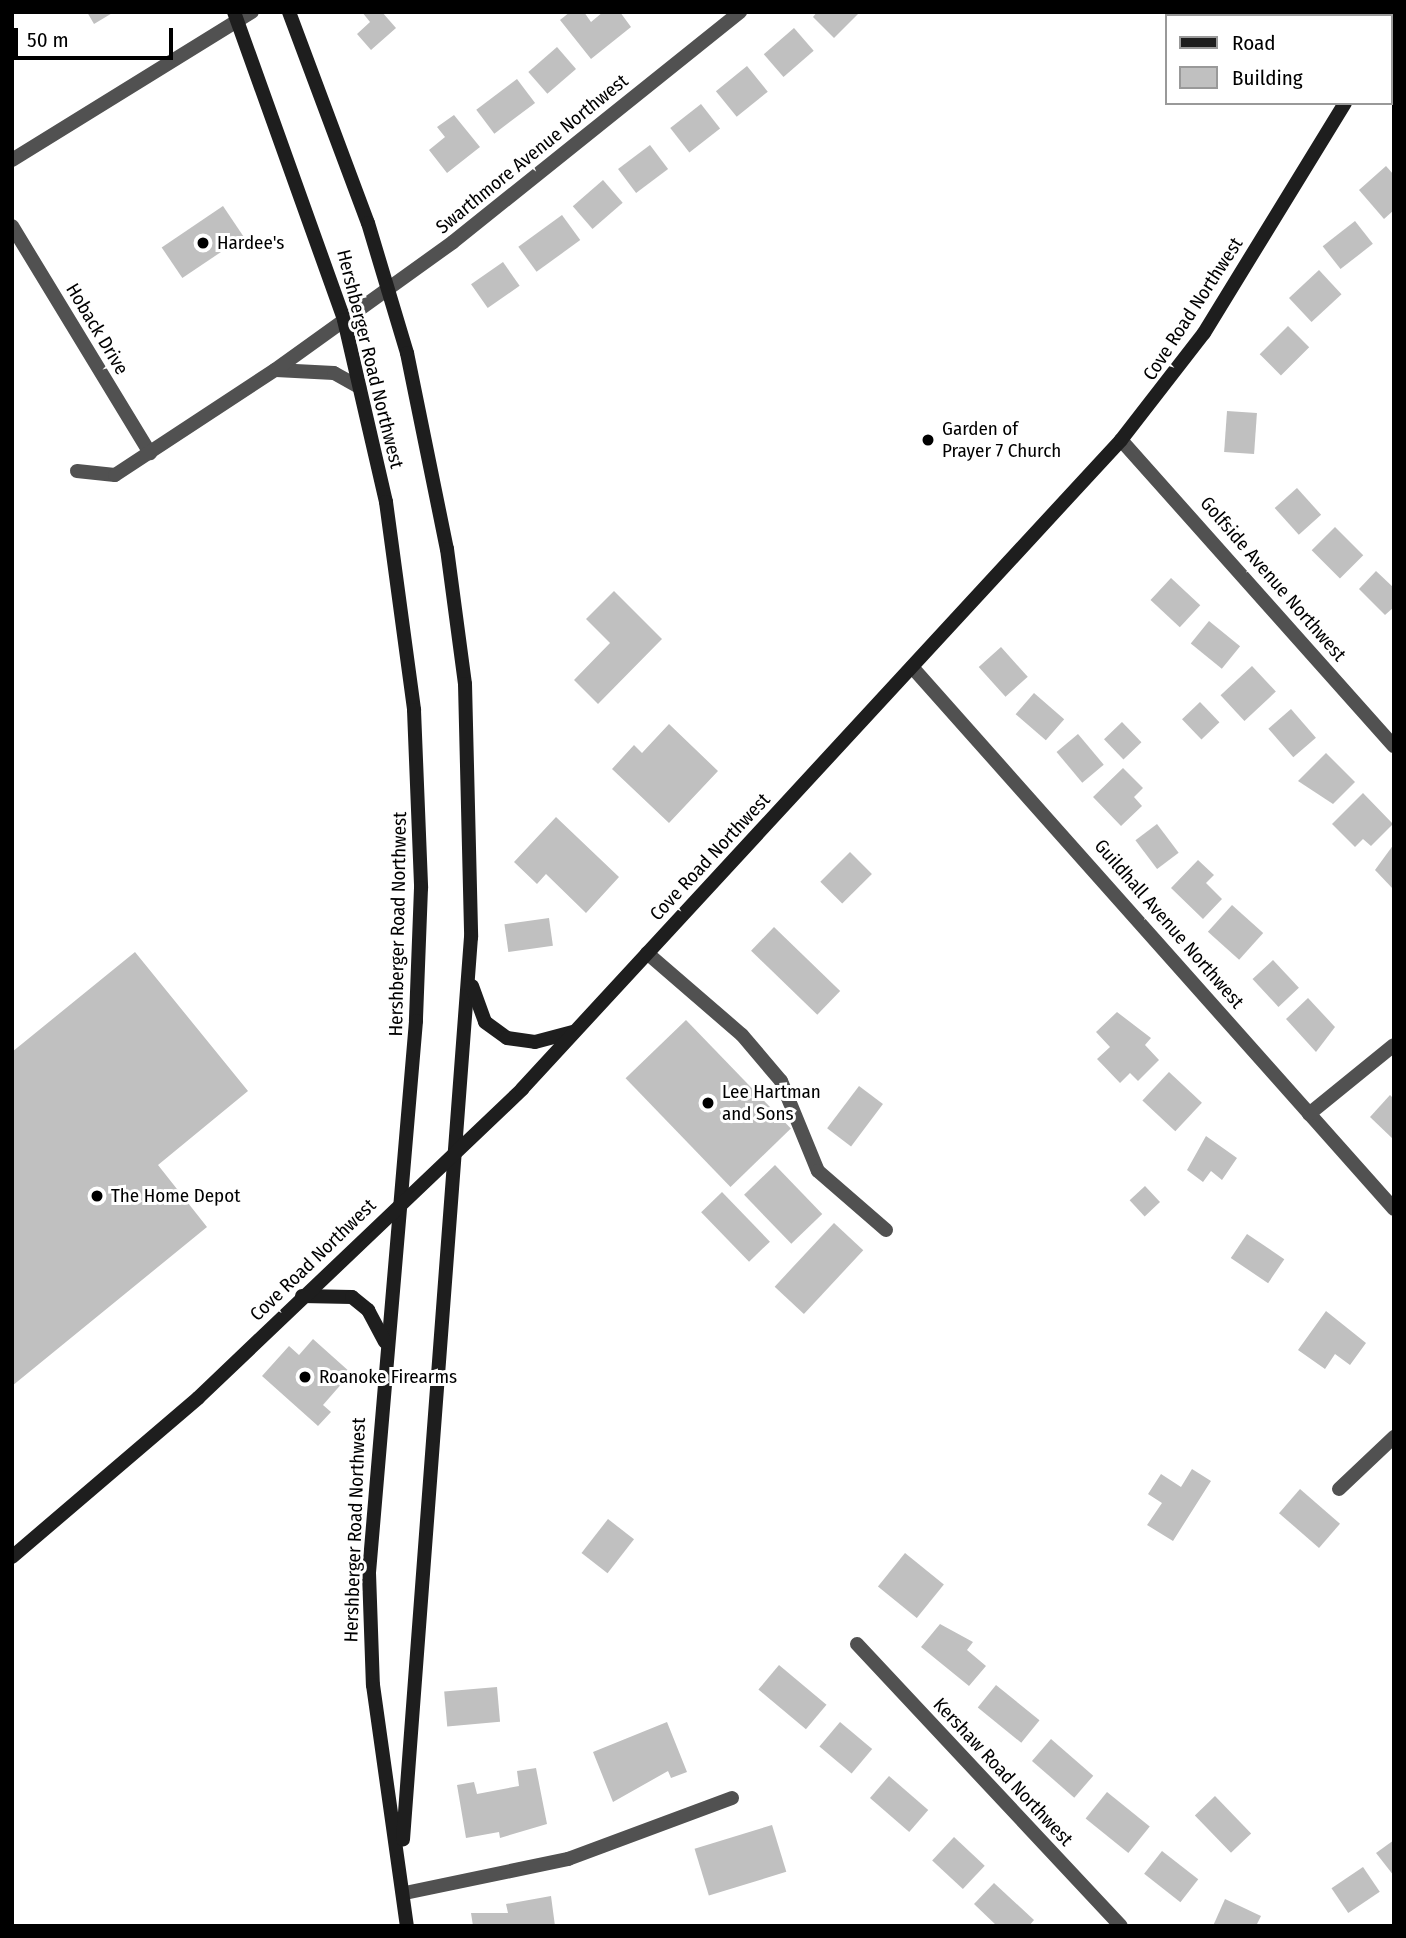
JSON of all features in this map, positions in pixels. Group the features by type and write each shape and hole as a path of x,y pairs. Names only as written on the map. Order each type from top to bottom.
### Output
{"main road":[{"name":"Hershberger Road Northwest","path":"289,12 388,289 431,455 465,684 469,970 402,1858"},
{"name":"Hershberger Road Northwest","path":"236,18 344,320 399,574 420,798 416,1021 401,1203 385,1342 369,1640 402,1858 407,1926"},
{"name":"Cove Road Northwest","path":"12,1557 198,1398 457,1151 575,1032 1121,440 1204,333 1344,105"},
{"path":"469,970 477,1005 495,1032 535,1042 575,1032"},
{"path":"302,1296 352,1297 369,1310 385,1342"}],"street":[{"path":"12,160 236,18 252,12"},
{"name":"Swarthmore Avenue Northwest","path":"77,471 115,475 275,370 388,289 740,12"},
{"name":"Hoback Drive","path":"12,226 150,453"},
{"path":"275,370 334,373 359,387"},
{"name":"Golfside Avenue Northwest","path":"1121,440 1394,746"},
{"name":"Guildhall Avenue Northwest","path":"912,667 1394,1209"},
{"path":"647,953 742,1035 781,1081 818,1171 886,1230"},
{"path":"1309,1114 1394,1045"},
{"path":"1339,1489 1394,1437"},
{"name":"Kershaw Road Northwest","path":"857,1644 1121,1926"},
{"path":"405,1894 568,1858 732,1798"}],"building":[{"path":"87,12 114,12 94,24"},
{"path":"362,12 382,12 396,28 371,50 357,34 370,22"},
{"path":"570,12 584,12 591,22 603,12 620,12 631,27 591,59 560,20"},
{"path":"817,12 860,12 834,38 813,17"},
{"path":"794,28 814,51 783,77 764,54"},
{"path":"557,47 576,69 547,94 528,72"},
{"path":"747,66 768,92 737,117 716,91"},
{"path":"517,79 535,103 494,134 476,110"},
{"path":"701,104 720,128 689,152 670,128"},
{"path":"454,115 480,147 447,173 429,150 445,137 437,127"},
{"path":"650,145 668,169 636,193 618,169"},
{"path":"1386,166 1394,175 1394,210 1384,219 1359,190"},
{"path":"603,180 623,203 592,229 573,206"},
{"name":"Hardee's","path":"223,206 244,237 182,278 162,247"},
{"path":"562,215 580,240 537,272 518,247"},
{"path":"1355,221 1373,244 1341,269 1323,246"},
{"path":"503,262 520,286 488,308 471,284"},
{"path":"1319,270 1342,294 1312,322 1289,298"},
{"path":"1288,326 1309,347 1281,375 1260,354"},
{"path":"1227,411 1257,413 1254,454 1224,452"},
{"path":"1297,488 1321,515 1299,535 1275,508"},
{"path":"1335,527 1363,555 1340,579 1312,550"},
{"path":"1376,571 1394,588 1394,607 1385,615 1359,589"},
{"path":"1171,578 1200,605 1180,627 1151,600"},
{"path":"614,591 662,639 598,704 574,680 610,643 586,619"},
{"path":"1209,621 1240,646 1222,669 1191,644"},
{"path":"1001,647 1028,677 1005,697 979,667"},
{"path":"1252,666 1276,692 1244,721 1221,695"},
{"path":"1034,693 1064,719 1046,740 1016,714"},
{"path":"1200,702 1219,722 1201,740 1182,719"},
{"path":"1291,709 1316,738 1293,757 1268,729"},
{"path":"1122,722 1141,742 1123,760 1104,739"},
{"path":"669,724 718,771 669,823 612,769 634,745 642,753"},
{"path":"1078,734 1104,765 1082,783 1057,752"},
{"path":"1326,753 1355,782 1333,804 1298,781"},
{"path":"1123,768 1143,788 1134,797 1142,806 1121,826 1093,797"},
{"path":"1363,793 1393,824 1371,846 1363,839 1355,847 1332,824"},
{"path":"556,817 619,877 586,913 546,874 537,884 514,862"},
{"path":"1157,824 1179,853 1157,869 1135,840"},
{"path":"1394,844 1394,890 1375,870"},
{"path":"850,852 872,874 842,904 820,882"},
{"path":"1198,860 1214,875 1206,883 1222,899 1203,919 1171,888"},
{"path":"1232,905 1263,933 1239,960 1208,932"},
{"path":"549,918 553,946 508,952 504,924"},
{"path":"774,927 840,991 817,1015 751,951"},
{"name":"The Home Depot","path":"135,952 248,1091 158,1165 207,1227 12,1386 12,1052"},
{"path":"1273,960 1299,988 1278,1007 1253,979"},
{"path":"1308,998 1335,1027 1316,1052 1286,1019"},
{"path":"1117,1012 1151,1038 1145,1045 1159,1060 1138,1081 1130,1073 1120,1083 1097,1059 1110,1047 1096,1032"},
{"name":"Lee Hartman and Sons","path":"686,1020 791,1129 730,1187 626,1078"},
{"path":"1169,1072 1202,1103 1175,1131 1142,1101"},
{"path":"859,1086 883,1104 851,1146 827,1128"},
{"path":"1390,1095 1394,1099 1394,1140 1370,1117"},
{"path":"1206,1136 1237,1158 1222,1180 1211,1171 1203,1182 1187,1170"},
{"path":"775,1165 822,1214 791,1244 744,1195"},
{"path":"1145,1186 1160,1202 1145,1216 1130,1200"},
{"path":"722,1192 770,1242 749,1262 701,1212"},
{"path":"834,1223 863,1250 804,1314 775,1287"},
{"path":"1247,1234 1284,1259 1268,1283 1231,1258"},
{"path":"1326,1311 1366,1343 1350,1365 1335,1354 1325,1369 1298,1350"},
{"path":"313,1339 351,1373 323,1405 331,1412 318,1426 262,1376 289,1346 299,1355"},
{"path":"1192,1469 1211,1481 1173,1541 1147,1525 1162,1503 1148,1494 1161,1474 1181,1487"},
{"path":"1300,1489 1340,1524 1319,1548 1279,1513"},
{"path":"608,1519 634,1539 608,1573 582,1553"},
{"path":"905,1553 944,1584 917,1618 878,1586"},
{"path":"940,1624 973,1642 967,1650 986,1666 969,1686 921,1647"},
{"path":"779,1665 826,1705 806,1729 758,1690"},
{"path":"996,1685 1040,1720 1021,1743 978,1708"},
{"path":"497,1687 500,1722 447,1726 444,1692"},
{"path":"667,1722 687,1772 671,1778 668,1771 613,1802 593,1752"},
{"path":"840,1722 872,1749 852,1774 819,1747"},
{"path":"1051,1739 1093,1776 1074,1798 1032,1761"},
{"path":"536,1768 547,1824 500,1838 499,1832 466,1838 457,1785 474,1782 477,1794 519,1786 517,1771"},
{"path":"889,1776 928,1810 909,1832 870,1798"},
{"path":"1107,1792 1150,1827 1128,1853 1086,1818"},
{"path":"1215,1796 1251,1833 1231,1853 1195,1815"},
{"path":"772,1825 786,1872 709,1896 695,1849"},
{"path":"954,1837 985,1866 963,1889 932,1860"},
{"path":"1394,1840 1394,1876 1376,1853"},
{"path":"1162,1851 1198,1879 1180,1902 1144,1874"},
{"path":"1363,1867 1380,1892 1348,1913 1331,1888"},
{"path":"994,1883 1034,1920 1029,1926 997,1926 974,1904"},
{"path":"551,1896 555,1926 473,1926 471,1913 508,1913 506,1904"},
{"path":"1225,1899 1261,1916 1256,1926 1213,1926"}],"place":[{"name":"Hardee's","path":"203,243"},
{"name":"Garden of Prayer 7 Church","path":"928,440"},
{"name":"Lee Hartman and Sons","path":"708,1103"},
{"name":"The Home Depot","path":"97,1196"},
{"name":"Roanoke Firearms","path":"305,1377"}]}
